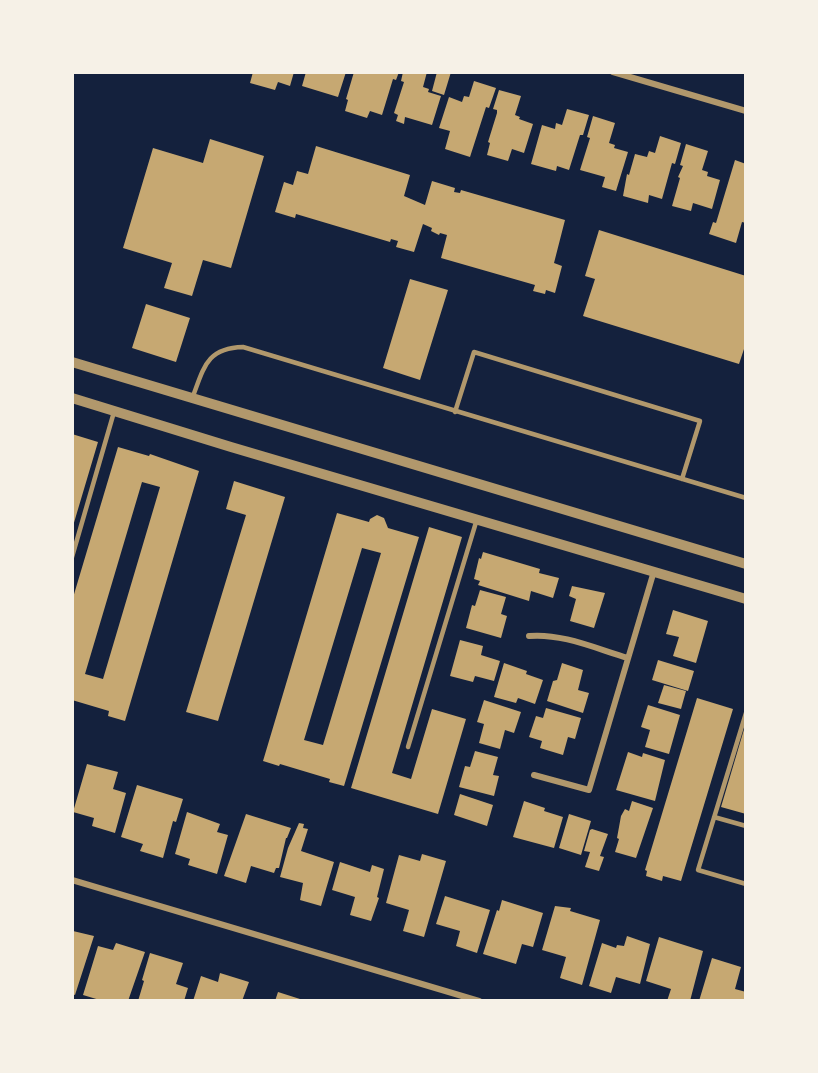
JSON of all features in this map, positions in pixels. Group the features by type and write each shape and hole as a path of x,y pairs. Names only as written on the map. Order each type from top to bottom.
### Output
{"street":[{"path":"613,72 746,111"},
{"path":"72,362 746,564"},
{"path":"72,398 746,599"},
{"path":"534,775 588,790 654,571"},
{"path":"529,636 556,637 628,658"},
{"path":"72,880 479,1001"}],"lane":[{"path":"192,398 204,366 227,348 243,347 746,498"},
{"path":"455,412 474,352 700,421 682,479"},
{"path":"72,557 114,411"},
{"path":"408,747 477,519"},
{"path":"746,713 698,870 746,884"},
{"path":"714,817 746,826"}],"building":[{"path":"253,72 294,72 290,86 278,82 275,90 250,83"},
{"path":"306,72 346,72 338,97 302,86"},
{"path":"354,72 399,72 396,80 393,79 382,115 370,111 367,118 345,111"},
{"path":"403,72 427,72 423,87 429,89 428,92 441,96 432,125 405,117 404,124 396,121 398,115 394,113 404,82 401,81"},
{"path":"437,72 451,72 444,95 432,91"},
{"path":"474,81 496,88 489,108 486,107 470,157 445,149 450,131 439,128 449,97 462,102 464,96 469,97"},
{"path":"499,90 521,96 515,115 533,124 524,153 512,149 508,161 487,155 490,143 488,142 497,113 497,110 493,109"},
{"path":"567,109 589,115 569,170 557,166 556,171 531,164 542,125 555,129 556,123 562,125"},
{"path":"593,116 615,123 609,143 615,145 614,148 628,152 616,191 602,187 605,177 580,170 590,138 587,137"},
{"path":"660,136 681,143 675,164 672,163 662,199 649,195 648,203 623,196 627,174 629,175 635,154 647,157 649,151 655,153"},
{"path":"210,139 264,156 231,268 203,260 192,296 164,288 172,263 123,248 153,148 203,163"},
{"path":"686,144 708,151 702,170 708,172 707,176 720,180 712,209 693,203 691,211 672,206 680,178 678,177 683,166 680,165"},
{"path":"316,146 410,175 404,196 425,205 432,181 455,188 454,192 460,193 461,190 565,220 554,263 562,266 555,293 546,290 545,294 533,291 535,285 441,258 447,235 440,233 439,235 431,231 432,228 423,224 414,252 396,247 398,241 391,239 390,242 296,214 295,218 275,212 284,182 293,185 297,171 308,174"},
{"path":"735,160 746,164 746,223 742,222 736,243 709,234 713,222 716,223"},
{"path":"599,230 746,276 746,343 739,364 583,316 595,279 585,276"},
{"path":"410,279 448,290 420,380 383,368"},
{"path":"146,304 190,318 176,362 132,348"},
{"path":"72,434 98,442 73,526 72,526"},
{"path":"118,447 149,456 150,454 199,471 125,721 108,716 109,711 72,700 72,601","holes":["142,482 160,487 103,679 85,674"]},
{"path":"234,481 285,497 218,721 186,712 246,515 226,509"},
{"path":"337,513 369,522 377,515 384,518 388,528 419,537 344,786 329,782 330,779 263,761","holes":["362,548 381,553 323,745 304,740"]},
{"path":"429,527 462,537 392,773 411,779 432,709 466,719 438,814 351,788"},
{"path":"483,552 540,569 539,573 559,578 553,598 531,591 529,601 478,585 480,581 474,579 479,558 481,559"},
{"path":"572,586 605,593 594,628 570,621 576,599 569,596"},
{"path":"480,590 506,597 501,614 507,616 501,638 466,628 472,605 475,606"},
{"path":"673,610 708,621 696,663 673,656 679,637 666,634"},
{"path":"460,640 483,646 481,655 500,661 494,681 475,676 473,682 450,676"},
{"path":"658,660 694,671 688,691 652,680"},
{"path":"504,663 527,671 526,674 543,680 535,704 518,698 516,703 494,697"},
{"path":"562,663 583,670 578,690 589,693 583,713 547,701"},
{"path":"664,685 686,691 681,709 658,703"},
{"path":"697,698 733,709 681,881 663,876 662,881 646,876 647,871 645,870"},
{"path":"484,700 521,712 514,733 505,730 500,749 479,743 484,724 477,722"},
{"path":"648,705 680,715 669,754 645,747 650,730 641,727"},
{"path":"546,708 581,718 575,739 568,737 563,755 540,748 542,741 529,737 536,716 543,718"},
{"path":"746,726 746,814 721,807"},
{"path":"475,751 498,757 493,775 499,776 494,796 459,787 465,766 470,767"},
{"path":"628,752 642,757 643,753 665,760 655,801 616,790"},
{"path":"87,764 118,772 113,789 126,793 115,833 92,826 94,818 73,812"},
{"path":"137,785 183,799 176,822 173,821 163,858 140,851 143,844 121,837"},
{"path":"460,794 493,805 487,826 454,815"},
{"path":"524,801 563,817 554,848 513,837"},
{"path":"632,801 653,808 636,858 615,852 619,839 617,838 621,816 625,809 629,811"},
{"path":"187,812 220,824 217,832 228,835 217,874 188,865 190,859 175,854"},
{"path":"246,814 291,828 286,838 279,868 276,868 274,873 251,866 246,883 224,876"},
{"path":"569,814 591,821 581,855 559,848"},
{"path":"299,823 304,824 303,828 308,829 301,851 334,862 321,906 300,900 303,883 280,877 288,848"},
{"path":"592,829 608,834 600,856 604,857 599,871 585,867 590,852 584,851"},
{"path":"422,854 446,861 424,937 403,931 409,910 386,903 399,855 420,861"},
{"path":"340,862 370,872 372,865 384,869 377,897 379,898 371,921 350,915 355,897 332,890"},
{"path":"445,896 490,910 477,953 456,946 460,931 436,924"},
{"path":"502,900 543,913 533,947 522,944 516,964 483,954"},
{"path":"555,906 571,908 570,911 600,920 582,985 560,978 566,957 542,950"},
{"path":"73,931 94,936 75,995 72,994"},
{"path":"627,936 650,944 640,984 616,977 611,993 589,986 602,943 616,948 617,945 624,946"},
{"path":"659,937 703,951 690,1001 667,1001 671,989 646,981"},
{"path":"116,943 145,952 128,1001 103,1001 83,995 98,946 113,950"},
{"path":"150,953 183,963 176,984 188,988 184,1001 138,1001"},
{"path":"712,958 741,967 735,989 746,992 746,1001 699,1001"},
{"path":"220,973 249,982 242,1001 193,1001 201,976 218,982"},
{"path":"278,992 300,999 299,1001 275,1001"}]}
